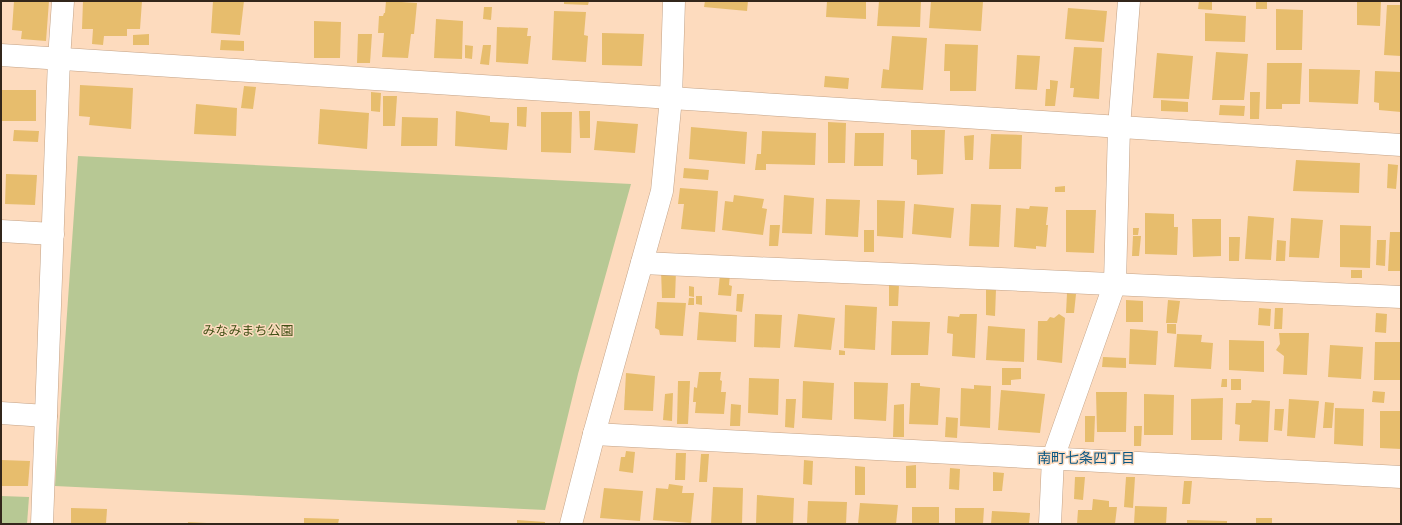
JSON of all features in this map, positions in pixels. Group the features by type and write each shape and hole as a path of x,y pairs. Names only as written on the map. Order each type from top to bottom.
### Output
{"street":[{"path":"42,524 59,59 63,1"},
{"path":"571,524 594,434 662,191 670,98 674,1"},
{"path":"1050,524 1053,458 1115,283 1120,127 1129,1"},
{"path":"1,55 1401,145"},
{"path":"1,231 53,234"},
{"path":"642,263 1401,297"},
{"path":"1,413 46,416"},
{"path":"594,434 1401,477"}],"green space":[{"name":"みなみまち公園","path":"78,156 631,184 578,374 545,510 55,486"},
{"path":"1,496 29,497 27,524 1,524"}],"building":[{"path":"14,1 49,1 46,41 21,39 22,31 12,30"},
{"path":"83,1 142,1 140,29 127,29 127,36 104,36 103,45 92,44 93,29 82,29"},
{"path":"213,1 244,1 240,35 211,33"},
{"path":"386,1 417,3 414,34 411,34 408,58 382,57 384,33 378,33 379,16 383,16 385,13"},
{"path":"564,1 589,1 588,5 564,4"},
{"path":"705,1 748,1 747,11 704,7"},
{"path":"827,1 866,1 866,19 826,17"},
{"path":"879,1 921,1 920,27 877,26"},
{"path":"931,1 983,1 981,31 929,28"},
{"path":"1199,1 1212,1 1212,10 1198,9"},
{"path":"1256,1 1267,1 1267,9 1256,9"},
{"path":"1357,1 1381,1 1380,26 1357,25"},
{"path":"1387,5 1401,5 1401,56 1384,55"},
{"path":"484,7 492,7 491,20 483,19"},
{"path":"1068,8 1107,11 1104,42 1065,39"},
{"path":"1276,9 1303,10 1302,50 1276,50"},
{"path":"554,11 586,12 584,35 588,36 586,62 552,60"},
{"path":"1205,13 1246,16 1245,42 1205,41"},
{"path":"436,19 463,21 462,59 434,58"},
{"path":"314,21 341,22 340,58 314,58"},
{"path":"497,27 528,28 527,36 531,36 528,64 496,62"},
{"path":"602,33 644,34 642,66 602,65"},
{"path":"149,34 149,45 133,45 133,35"},
{"path":"358,34 372,34 370,63 357,63"},
{"path":"892,36 927,38 923,90 881,88 883,69 889,70"},
{"path":"221,40 244,41 244,51 220,50"},
{"path":"945,44 978,45 976,91 950,91 950,71 944,71"},
{"path":"465,45 473,46 472,59 465,58"},
{"path":"483,45 491,45 489,65 480,64"},
{"path":"1074,47 1102,48 1099,99 1073,97 1074,88 1070,88"},
{"path":"1216,52 1248,54 1244,100 1212,100"},
{"path":"1157,53 1193,56 1189,99 1153,98"},
{"path":"1017,55 1040,56 1037,90 1015,89"},
{"path":"1267,63 1302,63 1300,104 1282,104 1282,109 1266,109"},
{"path":"1309,69 1360,70 1358,104 1309,102"},
{"path":"1375,71 1401,72 1401,112 1379,110 1379,103 1374,102"},
{"path":"825,76 849,78 848,89 824,87"},
{"path":"1050,80 1058,81 1055,106 1045,106 1046,89 1050,89"},
{"path":"80,85 133,88 131,129 89,125 90,117 79,116"},
{"path":"244,86 256,87 253,109 241,108"},
{"path":"2,90 36,90 36,121 2,121"},
{"path":"371,92 381,93 380,112 371,111"},
{"path":"1250,92 1260,92 1259,119 1250,119"},
{"path":"383,96 397,96 395,126 383,126"},
{"path":"1161,100 1188,102 1188,112 1161,111"},
{"path":"196,104 237,108 236,136 194,134"},
{"path":"1220,105 1245,106 1244,116 1219,115"},
{"path":"517,107 527,107 526,127 517,126"},
{"path":"320,109 369,113 367,149 318,144"},
{"path":"456,111 490,116 490,122 509,123 507,150 455,146"},
{"path":"579,111 590,111 590,138 580,138"},
{"path":"541,112 572,112 571,153 541,152"},
{"path":"402,117 438,118 437,146 401,146"},
{"path":"597,121 638,124 635,153 594,150"},
{"path":"828,122 846,123 845,163 828,163"},
{"path":"691,127 747,132 745,164 689,159"},
{"path":"14,130 39,131 38,142 13,141"},
{"path":"911,130 945,130 943,174 917,175 917,160 911,159"},
{"path":"762,131 816,133 815,165 766,164 766,170 755,170 757,154 761,154"},
{"path":"855,133 884,133 883,166 854,166"},
{"path":"991,134 1022,135 1021,169 989,169"},
{"path":"974,135 973,160 965,160 964,136"},
{"path":"1296,160 1360,163 1359,193 1293,191"},
{"path":"1388,164 1398,165 1396,189 1387,188"},
{"path":"684,168 709,170 708,180 683,178"},
{"path":"6,174 37,175 35,205 5,204"},
{"path":"1065,186 1065,192 1055,192 1055,187"},
{"path":"680,188 718,191 715,232 681,229 684,204 678,204"},
{"path":"734,195 764,199 762,208 767,209 763,235 722,230 725,201 733,202"},
{"path":"784,195 814,198 812,234 782,233"},
{"path":"826,199 860,200 858,237 825,235"},
{"path":"877,200 905,201 903,238 877,236"},
{"path":"914,204 954,208 951,238 912,234"},
{"path":"971,204 1001,205 999,247 969,246"},
{"path":"1030,206 1048,207 1046,247 1036,246 1036,249 1014,247 1016,208 1029,209"},
{"path":"1066,210 1096,210 1094,253 1066,252"},
{"path":"1145,213 1174,214 1174,227 1178,227 1177,255 1145,254"},
{"path":"1248,216 1274,218 1271,260 1245,259"},
{"path":"1291,218 1323,220 1319,258 1289,257"},
{"path":"1192,219 1221,219 1221,256 1193,257"},
{"path":"770,225 780,225 778,246 769,246"},
{"path":"1340,225 1371,226 1370,268 1340,267"},
{"path":"1133,228 1139,228 1138,235 1133,235"},
{"path":"864,230 874,230 874,252 864,252"},
{"path":"1390,232 1401,232 1401,271 1388,271"},
{"path":"1133,236 1141,236 1139,256 1132,256"},
{"path":"1229,237 1240,237 1239,261 1229,261"},
{"path":"1277,240 1286,241 1285,261 1276,261"},
{"path":"1377,240 1386,240 1385,266 1376,265"},
{"path":"661,270 676,271 675,298 662,298"},
{"path":"1351,270 1362,270 1362,278 1351,278"},
{"path":"720,274 730,274 729,285 732,286 731,296 718,295"},
{"path":"889,285 899,285 898,306 889,306"},
{"path":"689,286 694,287 694,297 689,296"},
{"path":"986,288 996,289 995,316 986,315"},
{"path":"1067,293 1076,294 1074,313 1066,313"},
{"path":"737,294 744,294 742,312 736,311"},
{"path":"696,296 702,296 702,305 696,304"},
{"path":"689,298 694,298 694,305 688,305"},
{"path":"1126,300 1143,301 1143,322 1126,322"},
{"path":"1168,300 1180,301 1177,323 1166,323"},
{"path":"657,302 686,303 683,336 660,335 659,330 655,328"},
{"path":"845,305 877,307 875,350 844,348"},
{"path":"1259,308 1271,309 1270,326 1258,325"},
{"path":"1275,308 1283,308 1282,329 1274,329"},
{"path":"699,312 737,315 736,342 697,340"},
{"path":"1376,313 1387,314 1386,333 1375,332"},
{"path":"755,314 782,315 780,348 754,347"},
{"path":"798,314 835,318 831,350 794,347"},
{"path":"960,314 977,314 975,358 952,356 953,334 947,333 948,316 959,317"},
{"path":"1059,314 1065,318 1062,363 1037,360 1038,321 1047,321 1050,317 1054,318"},
{"path":"892,321 930,322 928,355 891,355"},
{"path":"1167,324 1176,324 1176,334 1167,333"},
{"path":"988,326 1025,329 1024,362 986,360"},
{"path":"1130,329 1158,331 1156,365 1129,364"},
{"path":"1279,333 1309,333 1307,375 1283,374 1284,356 1276,350 1280,344"},
{"path":"1177,334 1202,335 1201,342 1213,343 1211,369 1174,367"},
{"path":"1229,340 1264,341 1264,372 1229,370"},
{"path":"1375,342 1401,342 1401,380 1374,380"},
{"path":"1330,345 1363,347 1361,379 1328,377"},
{"path":"839,350 845,351 845,355 839,355"},
{"path":"1103,357 1126,358 1126,368 1102,367"},
{"path":"1002,368 1021,368 1021,379 1011,380 1011,385 1002,385"},
{"path":"699,372 721,372 721,392 726,392 724,414 695,413 696,402 693,402 694,387 697,388"},
{"path":"626,373 655,376 653,411 624,410"},
{"path":"749,378 779,379 778,415 748,413"},
{"path":"1222,379 1227,379 1227,387 1221,387"},
{"path":"1231,379 1241,379 1241,390 1231,390"},
{"path":"678,381 690,381 688,424 677,424"},
{"path":"803,381 834,383 832,420 802,418"},
{"path":"854,382 888,383 886,421 854,419"},
{"path":"911,383 920,383 920,386 940,388 938,425 909,424"},
{"path":"974,385 991,386 990,428 960,426 961,388 974,389"},
{"path":"1001,390 1045,394 1040,433 998,430"},
{"path":"1373,391 1385,392 1384,403 1372,402"},
{"path":"1096,392 1127,392 1126,432 1097,432"},
{"path":"673,393 672,421 663,420 665,394"},
{"path":"1144,394 1174,395 1173,435 1144,435"},
{"path":"1223,398 1222,440 1191,440 1191,399"},
{"path":"786,399 796,399 794,428 785,427"},
{"path":"1289,399 1319,401 1315,438 1287,436"},
{"path":"1252,400 1270,401 1268,442 1239,441 1240,425 1235,424 1236,403 1251,403"},
{"path":"1325,402 1334,403 1332,428 1323,428"},
{"path":"731,404 741,405 740,426 730,426"},
{"path":"904,404 904,437 893,437 894,405"},
{"path":"1335,408 1364,409 1363,446 1334,444"},
{"path":"1275,409 1284,409 1282,431 1274,430"},
{"path":"1380,411 1401,411 1401,449 1380,448"},
{"path":"1085,416 1095,416 1094,442 1085,442"},
{"path":"946,417 958,418 957,438 945,437"},
{"path":"1134,426 1142,426 1141,446 1134,446"},
{"path":"626,451 635,452 633,473 619,471 621,457 625,457"},
{"path":"676,453 686,453 685,480 675,480"},
{"path":"701,454 709,454 707,482 699,482"},
{"path":"1,460 30,461 28,486 1,486"},
{"path":"804,460 813,461 812,485 803,484"},
{"path":"916,465 916,488 906,488 906,466"},
{"path":"855,466 865,467 865,495 855,495"},
{"path":"950,468 960,469 959,490 949,489"},
{"path":"993,472 1004,473 1002,491 993,491"},
{"path":"1075,477 1085,477 1083,500 1074,499"},
{"path":"1126,477 1135,477 1133,508 1124,507"},
{"path":"1184,481 1192,481 1190,504 1182,504"},
{"path":"669,484 683,486 682,493 694,493 691,523 653,520 656,488 668,489"},
{"path":"713,487 743,488 742,524 711,524"},
{"path":"604,488 643,491 640,521 600,518"},
{"path":"757,495 794,498 793,524 756,524"},
{"path":"1093,499 1109,501 1109,507 1117,507 1115,524 1077,524 1078,510 1092,510"},
{"path":"808,501 847,502 846,524 807,524"},
{"path":"860,503 898,505 896,524 858,524"},
{"path":"1135,506 1167,507 1166,524 1134,524"},
{"path":"912,507 939,507 939,524 912,524"},
{"path":"71,508 107,509 106,524 71,524"},
{"path":"955,508 984,508 983,524 955,524"},
{"path":"992,511 1030,513 1029,524 991,524"},
{"path":"304,518 339,519 338,524 304,524"},
{"path":"1256,518 1272,518 1272,524 1256,524"},
{"path":"517,520 545,522 545,524 517,524"},
{"path":"1187,520 1227,521 1227,524 1187,524"},
{"path":"188,522 207,523 207,524 188,524"}],"district":[{"name":"南町七条四丁目","path":"1086,457"}]}
